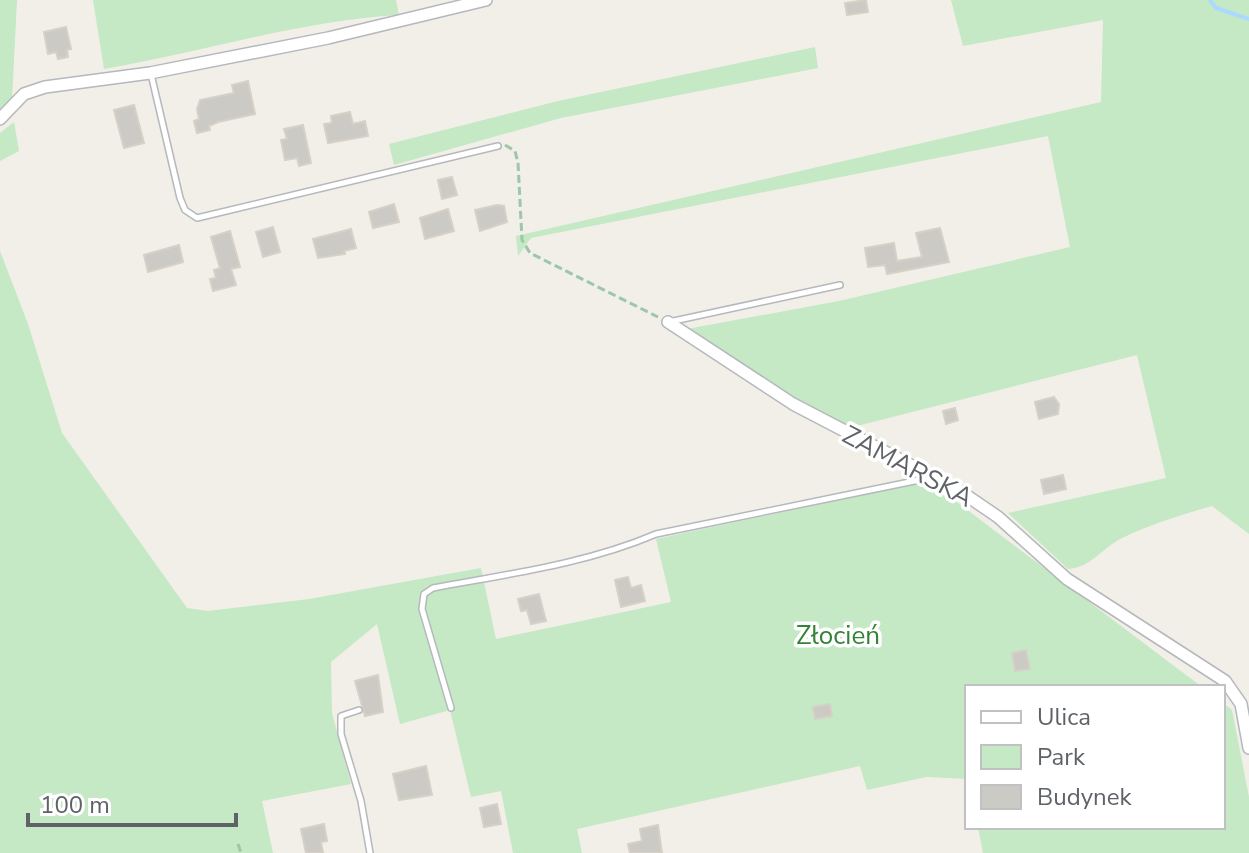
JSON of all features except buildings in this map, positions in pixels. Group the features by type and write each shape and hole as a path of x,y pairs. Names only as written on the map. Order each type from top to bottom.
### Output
{"street":[{"path":"0,119 24,94 45,87 150,73 376,27 486,0"},
{"name":"ZAMARSKA","path":"668,322 793,404 960,491 998,517 1067,579 1225,681 1241,704 1249,748"}],"lane":[{"path":"150,73 180,198 185,210 197,218 498,146"},
{"path":"668,322 840,285"},
{"path":"451,708 422,609 424,594 433,588 561,564 628,546 656,534 930,478"},
{"path":"359,710 341,716 341,734 361,801 370,853"}],"path":[{"path":"498,146 509,145 518,163 522,240 530,253 668,322"},
{"path":"238,844 241,853"}],"green space":[{"path":"0,0 17,0 12,100 0,112"},
{"path":"93,0 396,0 399,15 288,30 104,69"},
{"path":"951,0 1249,0 1249,534 1212,506 1133,533 1083,565 1068,569 1008,513 1166,478 1137,355 849,428 798,402 687,329 839,301 1070,247 1048,136 531,238 518,256 516,236 1101,102 1103,20 963,46"},
{"path":"815,47 818,68 561,118 394,165 389,144 558,101"},
{"path":"14,122 19,151 0,161 0,133"},
{"name":"Złocień","path":"0,251 28,324 62,433 187,608 208,611 309,599 481,568 496,639 671,602 656,539 929,481 1199,685 965,685 965,779 926,777 867,790 860,766 577,829 582,853 513,853 501,791 471,797 450,710 400,724 377,624 331,662 332,713 351,784 262,801 273,853 0,853"},
{"path":"1225,705 1232,710 1249,797 1249,853 983,853 978,829 1225,829"}],"waterway":[{"path":"1210,0 1216,8 1249,19"}]}
